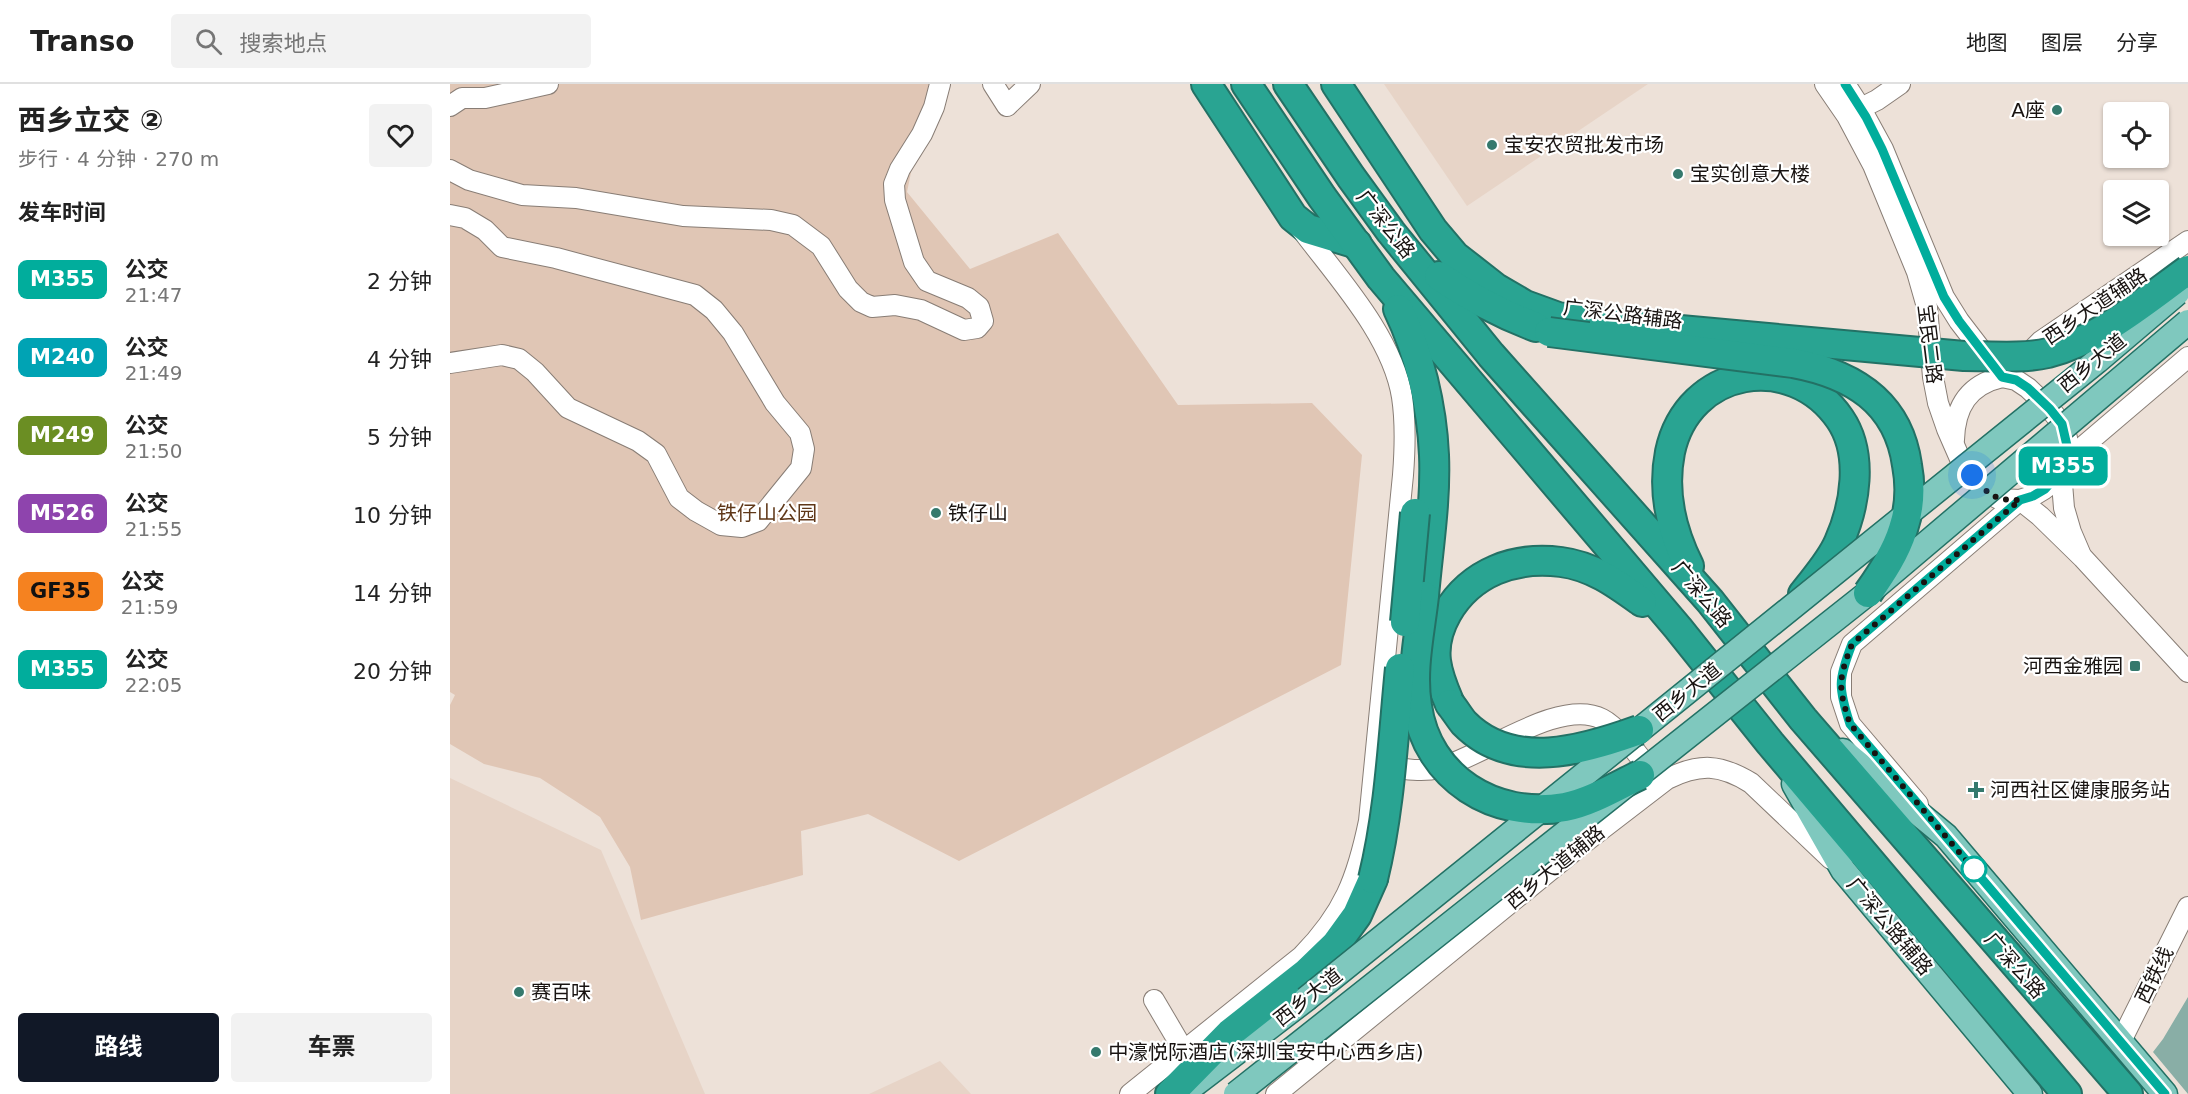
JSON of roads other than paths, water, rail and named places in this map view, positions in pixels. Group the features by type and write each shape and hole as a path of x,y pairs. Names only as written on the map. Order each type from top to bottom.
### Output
{"highway":[{"path":"1206,84 1293,217 1308,229 1357,244"},
{"name":"广深公路","path":"1246,84 1322,197 1381,278 1678,628 1770,743 2067,1094"},
{"name":"广深公路","path":"1288,84 1391,232 1491,355 1710,601 1803,719 2128,1094"},
{"path":"1336,84 1433,230 1455,256 1496,288 1525,305 1558,317 1964,356 2006,357 2047,353 2087,338 2188,270"},
{"path":"1391,232 1437,274 1469,297 1500,313 1549,332 1793,363 1832,373 1863,389 1881,405 1896,426 1905,451 1909,477 1909,500 1904,527 1890,558 1868,593"},
{"path":"1381,278 1400,312 1414,350 1424,387 1434,453 1434,488 1415,678 1417,706 1424,733 1437,759 1456,781 1480,796 1509,806 1539,810 1567,806 1651,779"},
{"path":"1710,601 1692,572 1674,533 1668,507 1668,463 1672,443 1681,421 1694,403 1713,387 1733,378 1764,376 1797,383 1823,400 1841,420 1850,443 1854,469 1854,494 1839,543 1828,562 1796,604"},
{"path":"1170,1094 1230,1033 1306,973 1336,944 1357,915 1373,879 1382,843 1387,805 1415,513 1424,387"},
{"path":"1639,730 1578,750 1536,753 1508,748 1485,739 1464,723 1450,704 1440,681 1436,659 1437,637 1455,600 1470,584 1490,571 1510,564 1533,561 1561,562 1584,567 1611,579 1678,628"}],"main road":[{"name":"西乡大道","path":"1181,1094 1306,999 2097,361 2188,284"},
{"name":"西乡大道","path":"1236,1094 1651,779 2188,322"},
{"path":"1803,719 1946,836 2165,1094"},
{"name":"广深公路辅路","path":"1770,743 1843,870 2025,1090"}],"street":[{"path":"450,106 462,98 485,98 548,84"},
{"path":"450,170 469,180 522,195 576,198 683,216 771,220 793,225 821,246 848,289 861,302 872,307 895,305 921,310 964,330 976,328 983,321 979,307 968,298 927,281 914,262 895,200 894,184 900,169 922,134 934,106 940,84"},
{"path":"993,84 1007,106 1030,84"},
{"name":"宝民二路","path":"1825,84 1853,112 1894,172 1944,297 1973,341 2005,377 2016,380 2028,388 2062,424 2067,444 2064,466 2064,508 2071,532 2083,558"},
{"name":"宝民二路","path":"1845,84 1873,165 1917,272 1927,307 1936,394 1961,462 1983,489 1991,495 1999,499 2020,500 2040,516 2083,558 2188,672"},
{"path":"1853,112 1877,100 1900,84"},
{"name":"广深公路辅路","path":"1377,147 1456,245 1490,274 1540,302 1564,309 1600,314 1899,342 1919,340 1926,336 1929,330"},
{"path":"450,215 465,218 485,230 502,247 556,258 695,295 714,310 733,333 776,403 800,434 804,449 801,468 758,522 742,527 721,525 679,498 656,454 638,441 568,408 535,372 519,359 502,355 450,363"},
{"path":"1130,1094 1302,956 1330,924 1353,884 1368,821 1403,475 1405,438 1402,396 1392,362 1380,334 1293,217"},
{"name":"西乡大道辅路","path":"1956,451 1954,427 1956,415 1967,396 1983,383 2005,377 2041,341 2188,242"},
{"path":"1973,341 2019,348 2041,341"},
{"path":"1946,836 1850,724 1841,697 1841,672 1852,644 2020,500 2045,489 2064,466 2188,357"},
{"path":"1375,765 1422,770 1440,768 1534,725 1582,714 1596,716 1613,727 1651,779"},
{"name":"西乡大道辅路","path":"1276,1094 1575,850 1651,779 1708,767 1736,773 1751,783 1843,870"},
{"name":"西铁线","path":"2120,1043 2188,906"},
{"path":"1154,1000 1184,1051"}],"water":[{"path":"2188,997 2188,1094 2153,1052"}],"place":[{"name":"A座","path":"2057,110"},
{"name":"宝安农贸批发市场","path":"1492,145"},
{"name":"宝实创意大楼","path":"1678,174"},
{"name":"铁仔山","path":"936,513"},
{"name":"河西金雅园","path":"2135,666"},
{"name":"河西社区健康服务站","path":"1976,790"},
{"name":"赛百味","path":"519,992"},
{"name":"中濠悦际酒店(深圳宝安中心西乡店)","path":"1096,1052"}],"park label":[{"name":"铁仔山公园","path":"767,513"}]}
